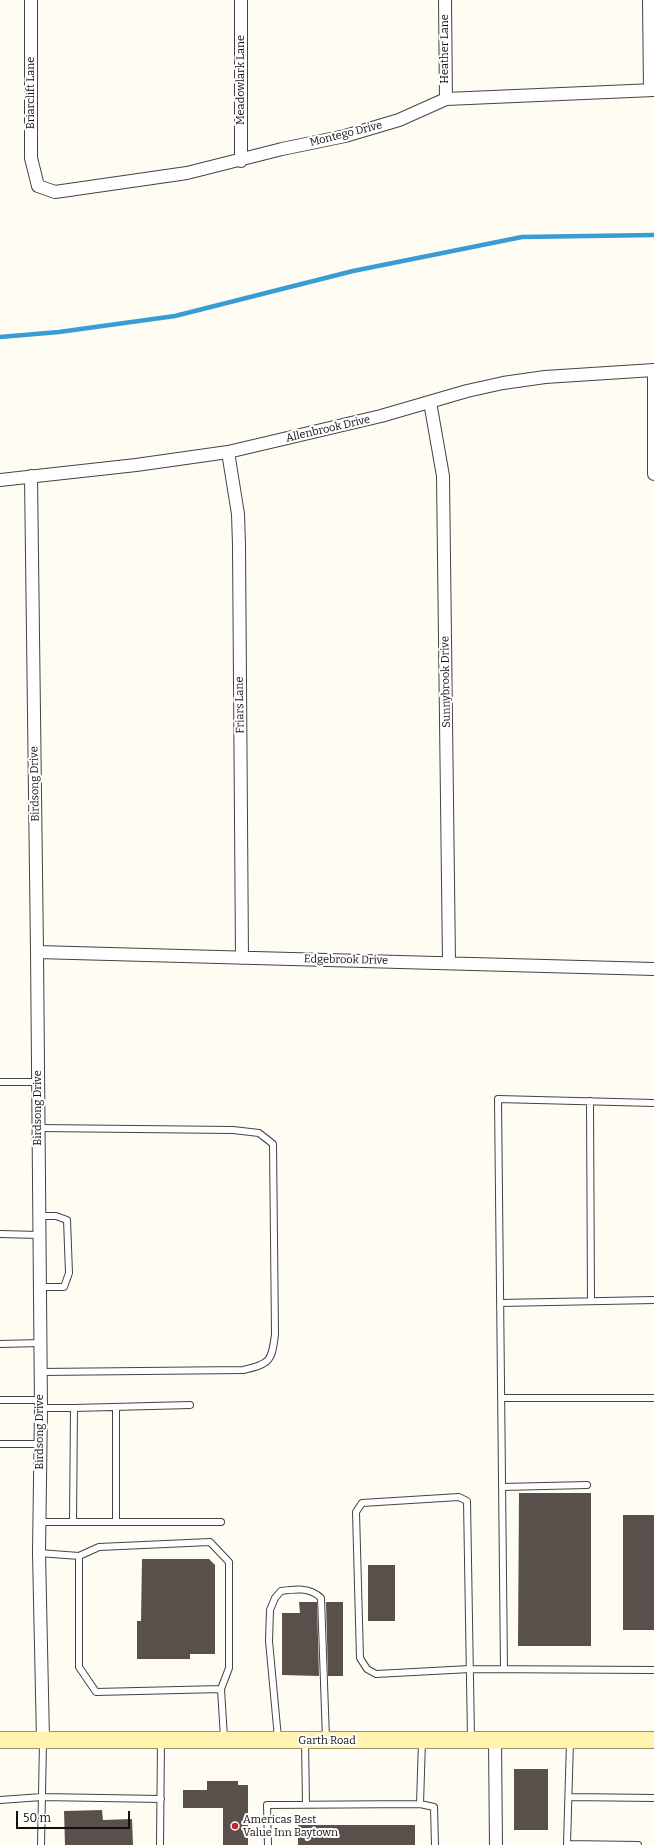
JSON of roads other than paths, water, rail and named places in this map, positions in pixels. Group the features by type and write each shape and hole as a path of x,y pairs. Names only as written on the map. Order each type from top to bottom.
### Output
{"main road":[{"name":"Garth Road","path":"0,1740 654,1740"}],"street":[{"name":"Briarclift Lane","path":"31,0 32,158 38,186"},
{"name":"Meadowlark Lane","path":"241,0 241,161"},
{"name":"Heather Lane","path":"445,0 446,99"},
{"path":"649,0 652,90"},
{"name":"Montego Drive","path":"38,186 55,192 187,173 241,161 282,149 345,136 399,120 446,99 652,90"},
{"path":"654,370 654,474"},
{"name":"Allenbrook Drive","path":"0,480 136,466 228,452 381,416 467,391 545,377 654,370"},
{"name":"Sunnybrook Drive","path":"430,402 443,476 449,963"},
{"name":"Friars Lane","path":"228,452 238,514 239,545 242,958"},
{"name":"Birdsong Drive","path":"31,476 37,952 41,1404 40,1553 43,1740"},
{"name":"Edgebrook Drive","path":"37,952 654,969"},
{"path":"496,1741 496,1845"}],"lane":[{"path":"0,1082 37,1082"},
{"path":"504,1669 498,1099 654,1103"},
{"path":"590,1101 591,1301"},
{"path":"38,1128 225,1130 259,1133 273,1144 275,1334 273,1354 261,1366 243,1370 40,1372"},
{"path":"39,1216 56,1216 66,1220 69,1273 64,1287 40,1288"},
{"path":"0,1234 39,1234"},
{"path":"500,1303 654,1300"},
{"path":"0,1344 40,1343"},
{"path":"502,1398 654,1398"},
{"path":"0,1400 74,1408 190,1405"},
{"path":"116,1407 116,1522"},
{"path":"73,1522 74,1408"},
{"path":"0,1444 41,1444"},
{"path":"502,1487 587,1485"},
{"path":"471,1741 470,1669 467,1501 459,1497 362,1503 356,1512 359,1634 360,1658 367,1669 376,1674 470,1669 654,1670"},
{"path":"40,1522 221,1522"},
{"path":"40,1553 79,1556 99,1547 210,1542 229,1562 229,1668 221,1689 224,1740"},
{"path":"79,1556 79,1668 96,1692 221,1689"},
{"path":"278,1741 269,1641 270,1610 275,1598 281,1591 304,1590 314,1592 320,1598 326,1741"},
{"path":"41,1845 43,1740"},
{"path":"160,1845 161,1740"},
{"path":"305,1741 306,1804"},
{"path":"420,1804 422,1741"},
{"path":"570,1741 568,1845 638,1845"},
{"path":"0,1800 42,1797 161,1799"},
{"path":"569,1797 654,1798"},
{"path":"268,1845 267,1805 420,1804 434,1807 435,1845"}],"waterway":[{"path":"0,337 59,332 175,316 353,271 522,237 654,235"}],"place":[{"name":"Americas Best Value Inn Baytown","path":"235,1826"}]}
